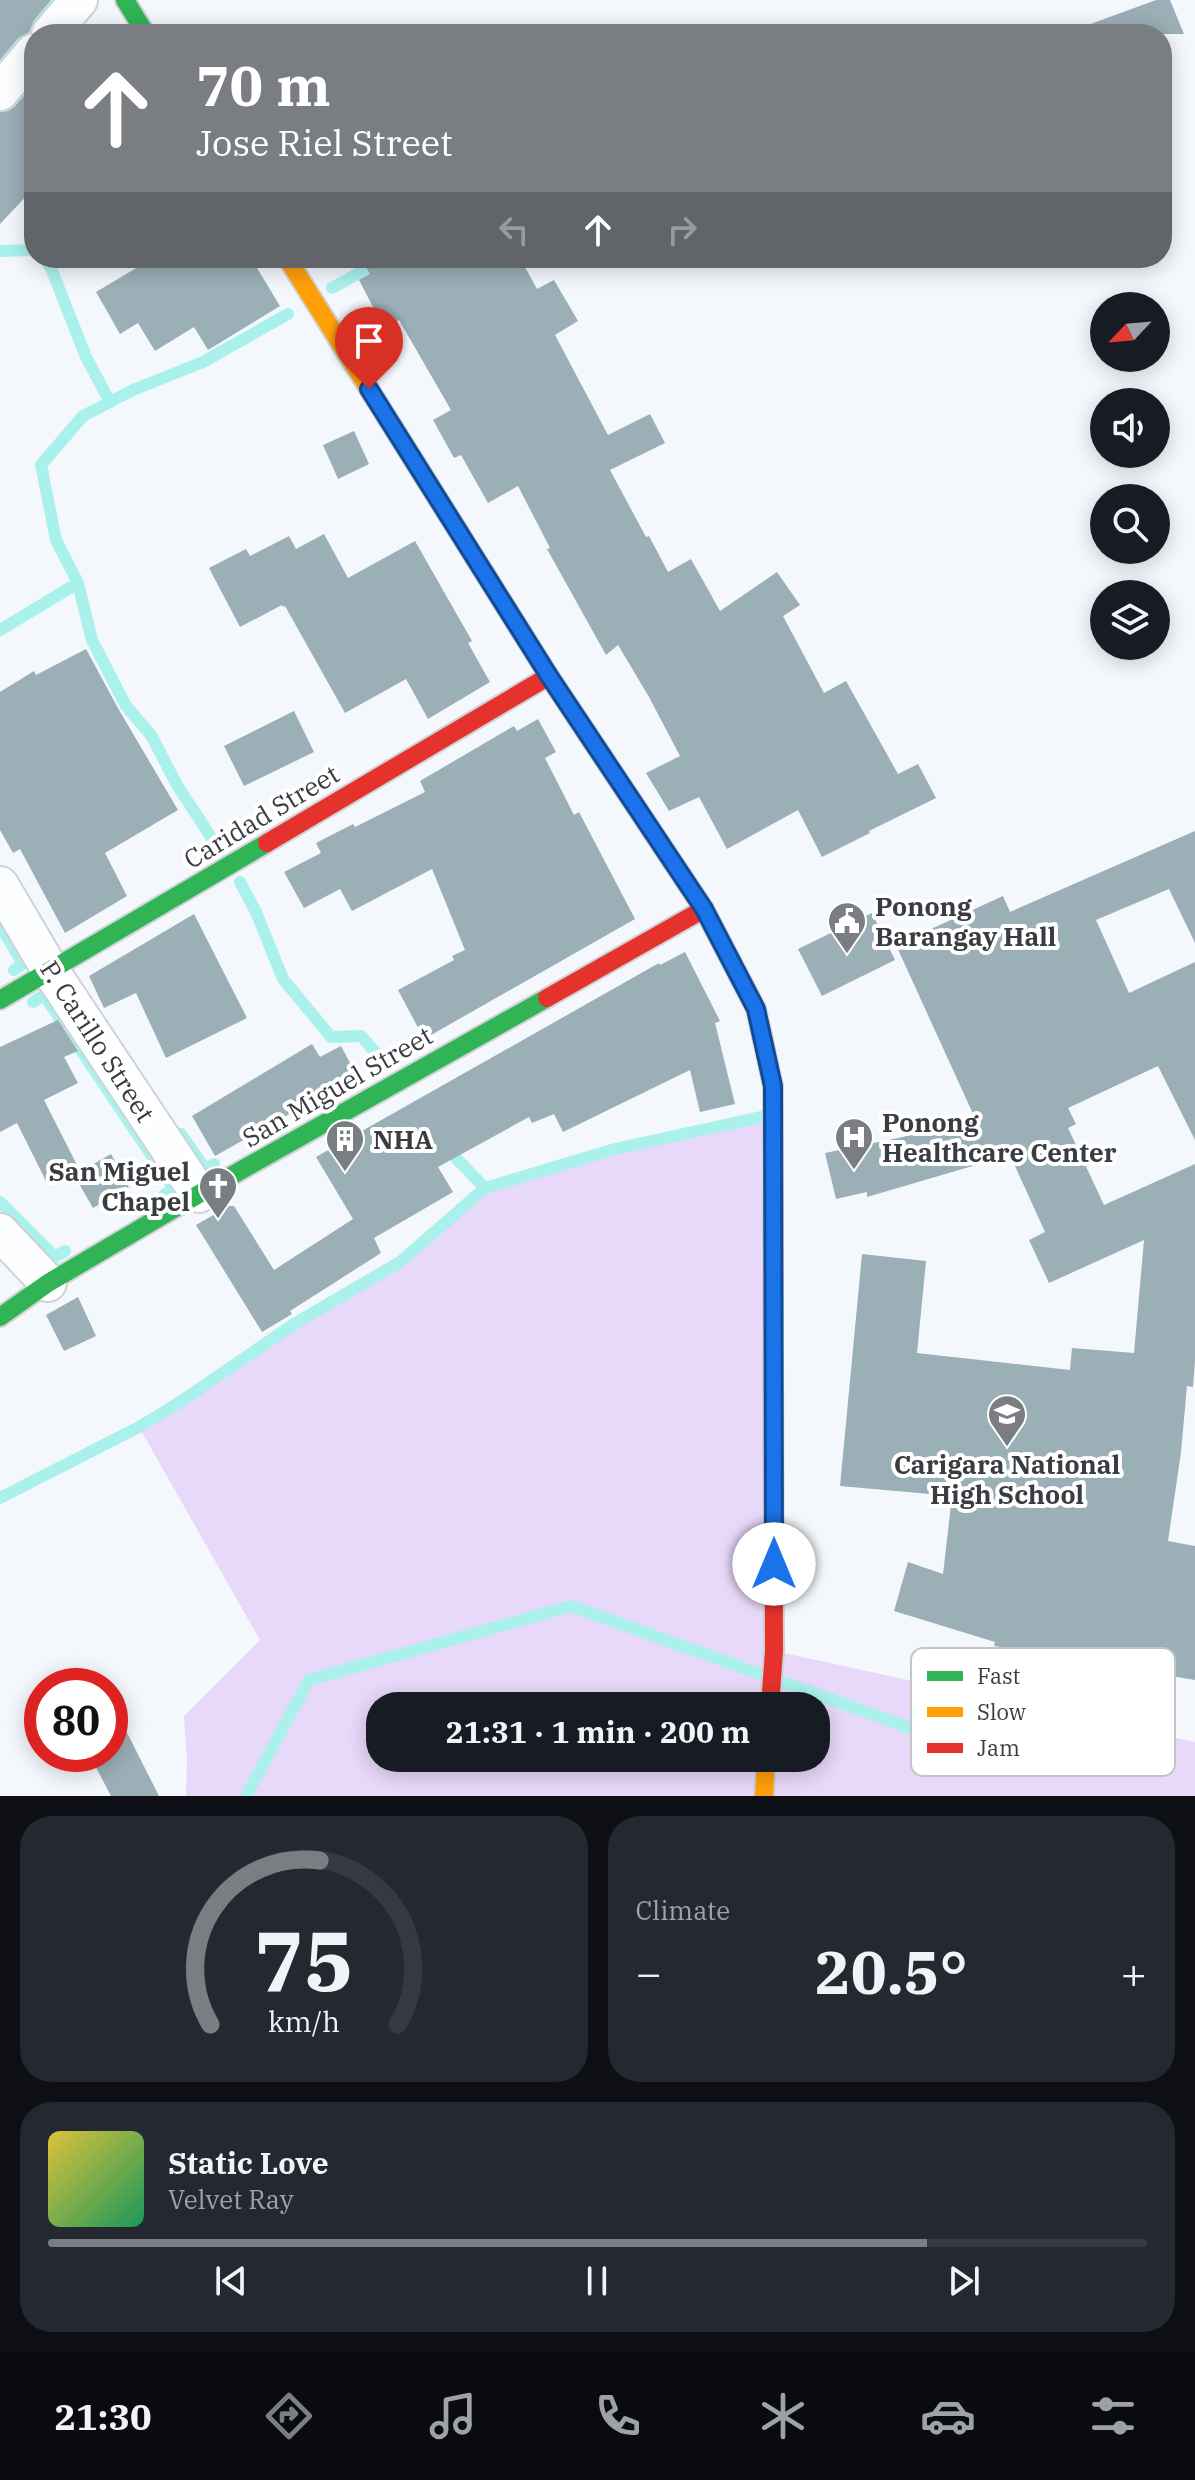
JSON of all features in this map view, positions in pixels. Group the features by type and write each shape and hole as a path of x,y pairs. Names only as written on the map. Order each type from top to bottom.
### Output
{"main road":[{"path":"125,0 140,24"},
{"path":"293,268 549,676 704,909 756,1009 773,1086 774,1651 771,1692"},
{"name":"Caridad Street","path":"0,1000 549,676"},
{"name":"San Miguel Street","path":"0,1317 48,1283 199,1194 704,909"},
{"path":"764,1796 765,1772"}],"street":[{"path":"59,24 79,0"},
{"path":"0,92 24,64"},
{"name":"P. Carillo Street","path":"0,885 50,970 199,1194"},
{"path":"0,1232 48,1283"}],"shaded area":[{"path":"773,1115 774,1651 911,1681 911,1776 1175,1776 1175,1738 1195,1742 1195,1796 186,1796 184,1716 260,1640 139,1427 294,1324 400,1262 485,1188 615,1149"}],"building":[{"path":"0,0 51,0 32,24 24,24 24,35 0,60"},
{"path":"1156,0 1170,0 1184,34 1172,34 1172,24 1090,24"},
{"path":"24,96 24,199 0,224 0,112 15,106"},
{"path":"136,268 257,268 280,306 208,350 194,327 155,351 138,323 120,334 96,292"},
{"path":"367,268 525,268 537,289 554,280 578,321 555,335 608,435 650,414 665,443 610,470 668,572 691,559 720,611 777,572 800,605 783,616 824,693 846,681 898,774 918,764 936,798 822,857 798,810 727,849 699,797 669,811 646,773 680,756 649,697 618,645 606,655 547,549 550,548 518,486 488,503 461,455 454,458 433,420 451,410 399,320 384,328 359,280 370,274"},
{"path":"354,431 369,464 338,479 323,445"},
{"path":"324,534 348,578 415,541 472,641 468,643 490,682 428,719 406,679 345,713 285,606 240,627 209,568 246,549 250,556 289,536 296,549"},
{"path":"86,649 178,810 105,853 127,896 65,933 20,849 13,853 0,830 0,692 34,671 36,675"},
{"path":"294,711 314,752 244,786 224,746"},
{"path":"538,719 556,752 545,758 574,815 579,812 635,919 424,1039 398,990 454,960 452,956 465,950 432,869 352,911 340,889 304,908 284,872 321,853 316,843 425,792 420,781 514,726 517,731"},
{"path":"1195,831 1195,943 1169,889 1096,920 1129,993 1195,962 1195,1140 1158,1066 1068,1108 1076,1124 1068,1128 1104,1205 1195,1164 1195,1361 1193,1387 1187,1386 1168,1541 1195,1546 1195,1680 1175,1677 1175,1648 1006,1648 894,1611 908,1562 943,1574 952,1496 840,1486 862,1254 926,1261 917,1353 1070,1370 1072,1348 1134,1353 1144,1240 1049,1283 1029,1240 1045,1232 1010,1155 867,1197 867,1192 836,1199 825,1153 903,1137 974,1116 896,945 1003,896 1010,912"},
{"name":"Ponong Barangay Hall","path":"872,913 895,960 822,996 798,949"},
{"path":"194,914 247,1018 166,1058 136,993 104,1008 89,976"},
{"path":"685,952 720,1021 715,1023 735,1104 700,1112 690,1070 563,1132 554,1114 532,1123 529,1117 438,1167 453,1192 374,1238 381,1253 262,1332 196,1225 234,1206 274,1270 353,1219 316,1157 659,963"},
{"path":"58,1020 78,1051 64,1057 78,1083 44,1100 78,1167 47,1183 17,1123 0,1132 0,1047"},
{"path":"312,1044 320,1057 341,1046 357,1076 215,1156 192,1116"},
{"path":"111,1154 129,1187 93,1208 74,1175"},
{"path":"78,1297 96,1336 64,1351 46,1315"},
{"path":"128,1735 159,1796 111,1796 98,1772 128,1772"}],"waterway":[{"path":"32,24 52,0"},
{"path":"0,61 24,33"},
{"path":"0,251 24,250"},
{"path":"51,268 86,357 110,402"},
{"path":"332,288 368,268"},
{"path":"220,851 177,785 151,735 126,706 92,640 78,583 56,540 41,465 83,416 133,390 203,362 288,314"},
{"path":"0,630 78,583"},
{"path":"240,882 256,912 283,979 331,1037 361,1036 386,1064"},
{"path":"0,925 23,964 14,970"},
{"path":"33,1002 44,995 174,1189 164,1195"},
{"path":"0,1498 139,1427 294,1324 400,1262 485,1188 615,1149 766,1116"},
{"path":"181,1134 205,1169 214,1164"},
{"path":"448,1147 485,1188"},
{"path":"0,1202 55,1257 65,1251"},
{"path":"246,1796 309,1680 571,1606 763,1675"},
{"path":"780,1681 911,1728"}],"traffic: fast":[{"path":"125,0 140,24"},
{"path":"490,582 704,909 756,1009 762,1036"},
{"path":"0,1000 267,843"},
{"path":"0,1317 48,1283 199,1194 547,998"}],"traffic: slow":[{"path":"293,268 490,582"},
{"path":"762,1036 773,1086 773,1344"},
{"path":"764,1796 765,1772"}],"traffic: jam":[{"path":"267,843 549,676"},
{"path":"547,998 704,909"},
{"path":"771,1692 774,1651 773,1344"}],"place":[{"name":"Ponong Barangay Hall","path":"847,955"},
{"name":"Ponong Healthcare Center","path":"854,1171"},
{"name":"NHA","path":"345,1173"},
{"name":"San Miguel Chapel","path":"218,1220"},
{"name":"Carigara National High School","path":"1007,1448"}],"route":[{"path":"369,389 549,676 704,909 756,1009 773,1086 774,1564"}]}
